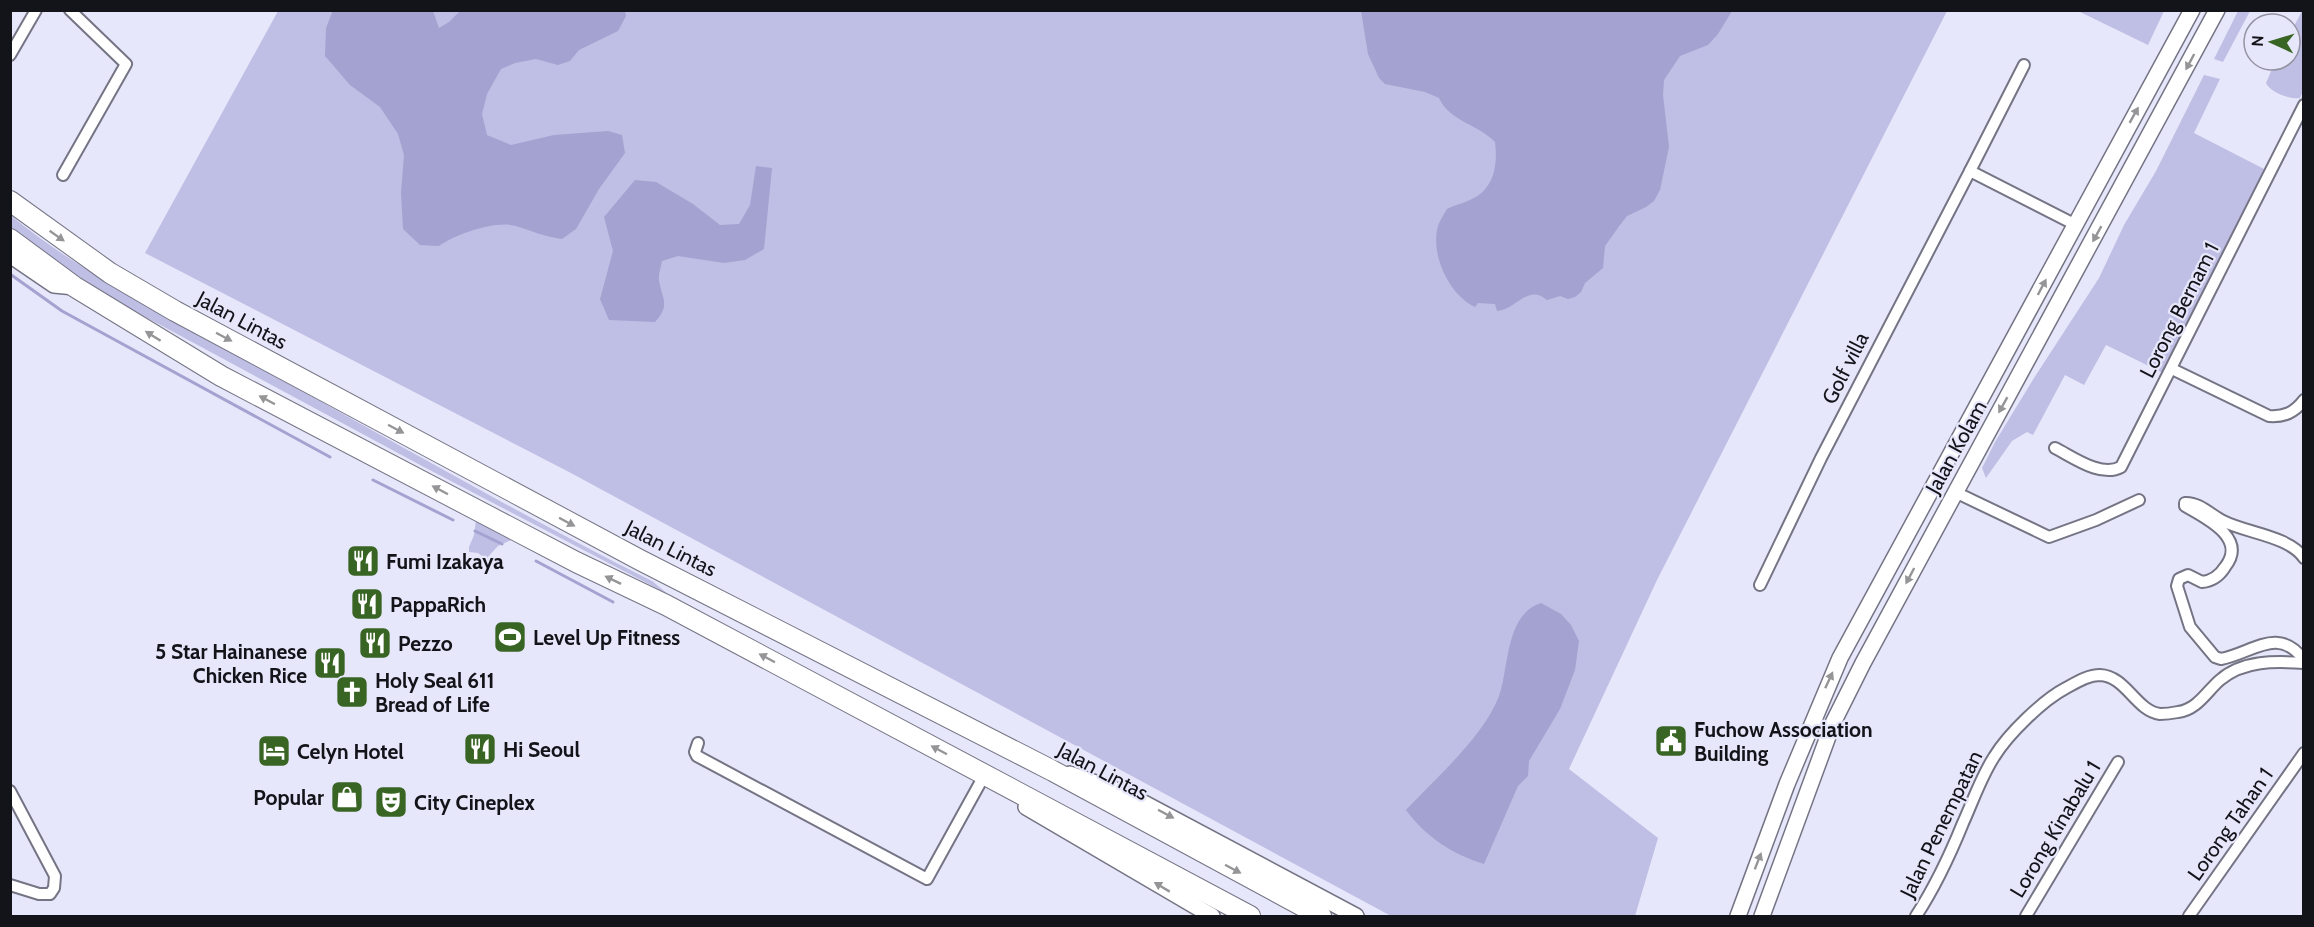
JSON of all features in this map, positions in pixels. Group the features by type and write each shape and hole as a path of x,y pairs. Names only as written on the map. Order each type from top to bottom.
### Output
{"highway":[{"name":"Jalan Lintas","path":"10,201 110,273 175,311 640,560 1053,771 1321,916"},
{"path":"10,239 75,287 221,376 576,562 666,605 1251,916"},
{"path":"640,560 676,585 679,592 675,600 666,605"}],"main road":[{"name":"Jalan Kolam","path":"1738,916 1791,773 1840,658 2192,10"},
{"name":"Jalan Kolam","path":"1762,916 1833,723 1955,492 2217,10"},
{"path":"10,255 54,285 75,287"},
{"path":"2031,308 2042,312 2060,302"},
{"path":"1053,771 1086,778 1127,794 1356,916"},
{"path":"988,775 1017,801 1212,916"}],"street":[{"path":"10,56 36,10"},
{"path":"63,174 126,64 70,10"},
{"name":"Golf villa","path":"1760,585 1821,458 2024,65"},
{"name":"Lorong Bernam 1","path":"2055,448 2100,470 2112,471 2121,467 2304,105"},
{"path":"1970,171 2074,224"},
{"path":"2172,369 2269,416 2293,412 2304,400"},
{"path":"1955,492 2049,537 2096,520 2139,500"},
{"path":"2304,558 2290,545 2239,528 2197,506 2185,503 2185,506 2226,533 2232,545 2231,559 2217,576 2202,582 2188,575 2179,579 2177,586 2190,627 2215,657 2221,659 2275,643 2286,644 2296,650 2304,661"},
{"name":"Jalan Penempatan","path":"1916,916 1932,893 1978,787 1995,755 2041,704 2059,692 2084,678 2101,675 2118,681 2146,708 2158,714 2187,711 2223,678 2246,666 2272,661 2304,661"},
{"path":"698,743 695,752 697,756 927,879 988,775"},
{"name":"Lorong Tahan 1","path":"2189,916 2304,753"},
{"name":"Lorong Kinabalu 1","path":"2026,916 2118,762"},
{"path":"10,791 55,876 54,888 50,894 39,894 10,885"}],"shaded area":[{"path":"333,10 433,11 439,28 460,11 625,11 626,16 618,31 579,50 570,61 558,65 536,59 515,63 501,69 487,94 482,114 487,135 511,145 554,135 608,131 622,135 625,153 599,189 576,229 562,239 516,226 498,225 466,233 439,246 420,245 403,229 401,193 404,155 398,134 380,107 350,85 325,56 326,28"},
{"path":"1361,10 1732,11 1718,34 1708,45 1680,56 1664,80 1663,95 1669,147 1660,190 1654,201 1627,216 1620,225 1605,246 1603,268 1585,283 1581,292 1575,297 1568,299 1560,296 1547,300 1534,294 1504,310 1497,311 1495,304 1478,303 1475,307 1457,293 1439,261 1436,237 1439,224 1447,209 1478,196 1489,183 1495,168 1495,142 1450,112 1439,98 1425,92 1385,84 1379,78 1368,54"},
{"path":"278,11 1947,11 1657,580 1569,769 1658,838 1635,916 1391,916 569,472 145,253"},
{"path":"2078,11 2164,11 2148,45"},
{"path":"2238,11 2250,11 2242,12 2242,26 2223,62 2214,59"},
{"path":"2304,11 2303,91 2300,98 2286,97 2266,83 2271,72 2302,72 2301,12"},
{"path":"2204,75 2220,79 2194,133 2266,170 2165,374 2106,345 2084,385 2065,375 2033,435 2027,432 2012,441 1986,478 1982,468 1995,442 2099,278 2124,225 2156,171"},
{"path":"756,166 772,168 764,249 745,260 724,263 678,256 662,261 659,279 664,307 655,322 609,320 600,299 613,251 604,217 635,180 656,182 693,204 720,225 739,224 750,205"},
{"path":"10,215 71,259 135,299 506,504 652,581 668,594 422,466 127,307 50,258 11,228"},
{"path":"476,520 511,540 498,546 486,559 478,553 469,552"},
{"path":"1541,603 1561,614 1571,625 1579,641 1575,670 1560,709 1529,761 1528,776 1518,786 1484,864 1440,843 1406,810 1458,756 1492,711 1499,696 1515,630 1529,609"}],"waterway":[{"path":"10,274 62,311 330,457"},
{"path":"373,480 453,520"},
{"path":"475,531 502,544"},
{"path":"536,561 613,602"}],"place":[{"name":"Fumi Izakaya","path":"363,561"},
{"name":"PappaRich","path":"367,604"},
{"name":"Level Up Fitness","path":"510,637"},
{"name":"Pezzo","path":"375,643"},
{"name":"5 Star Hainanese Chicken Rice","path":"330,663"},
{"name":"Holy Seal 611 Bread of Life","path":"352,692"},
{"name":"Fuchow Association Building","path":"1671,741"},
{"name":"Hi Seoul","path":"480,749"},
{"name":"Celyn Hotel","path":"274,751"},
{"name":"Popular","path":"347,797"},
{"name":"City Cineplex","path":"391,802"}]}
